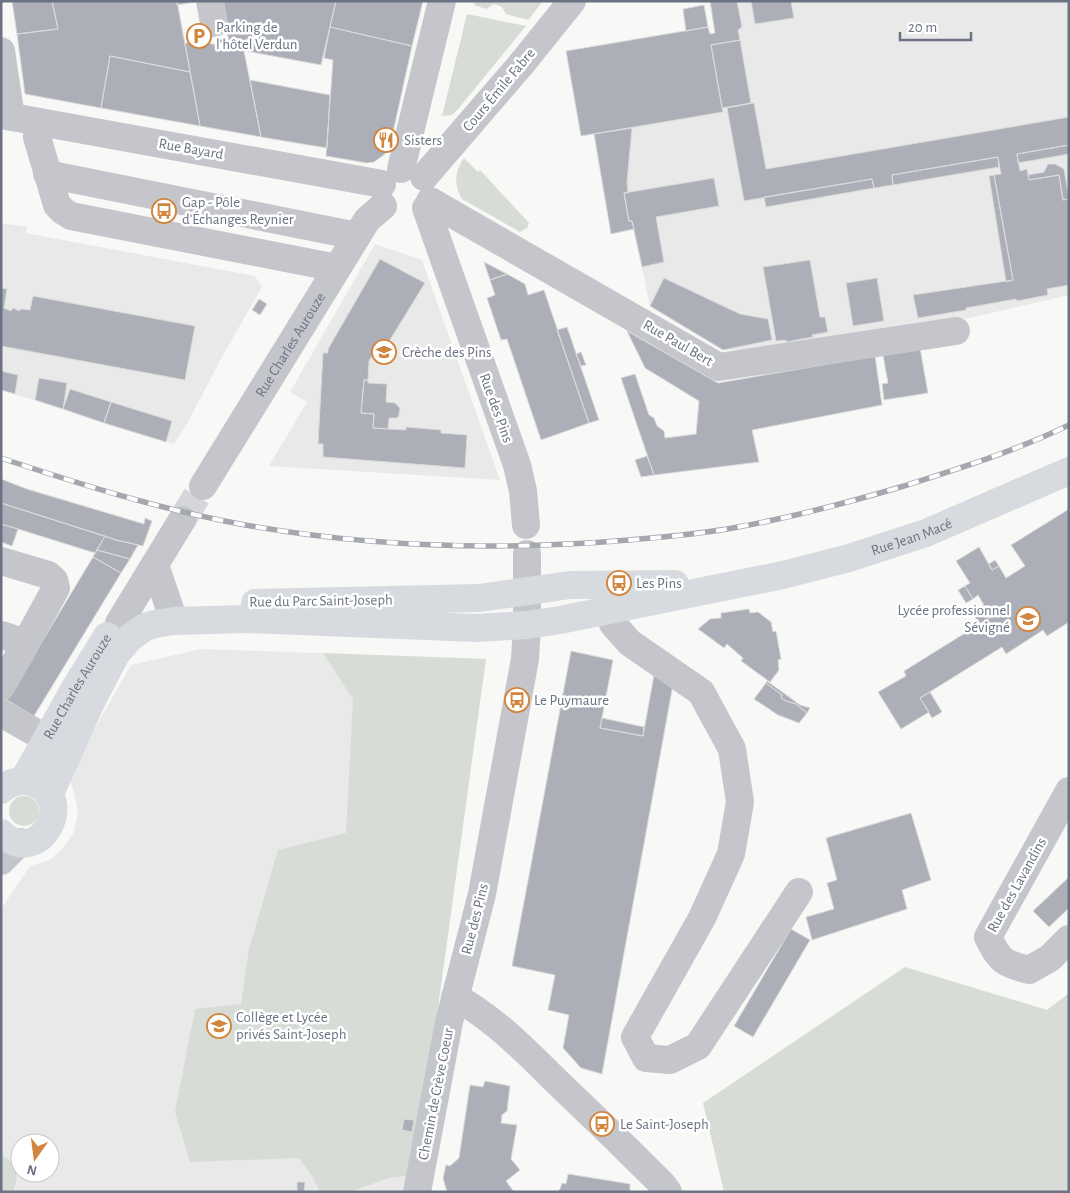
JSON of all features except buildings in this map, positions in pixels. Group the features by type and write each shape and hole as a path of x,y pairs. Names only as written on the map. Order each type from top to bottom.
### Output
{"main road":[{"name":"Rue Jean Macé","path":"527,571 608,596 747,581 783,575 849,558 926,533 1069,470"},
{"name":"Rue du Parc Saint-Joseph","path":"125,630 138,611 171,612 479,598 527,571"},
{"name":"Rue Jean Macé","path":"527,625 608,596 651,585 747,581"},
{"name":"Rue du Parc Saint-Joseph","path":"171,612 246,620 436,627 477,628 527,625"},
{"name":"Rue Charles Aurouze","path":"12,786 47,739 100,645 125,630"},
{"name":"Rue Charles Aurouze","path":"50,796 59,773 116,654 125,630"},
{"path":"8,845 30,842 39,838 46,832 54,815 50,796 37,784 12,786"}],"street":[{"path":"404,192 442,1"},
{"name":"Cours Émile Fabre","path":"404,192 522,62 572,1"},
{"path":"1,51 6,116 37,137 404,192"},
{"name":"Rue Bayard","path":"6,116 404,192"},
{"path":"37,137 57,205 72,216 332,275"},
{"path":"47,174 357,236"},
{"path":"318,228 404,192"},
{"name":"Rue Charles Aurouze","path":"203,486 367,220 404,192"},
{"name":"Rue Paul Bert","path":"404,192 720,367 956,331"},
{"name":"Rue des Pins","path":"404,192 517,465 523,491 526,525"},
{"name":"Rue Charles Aurouze","path":"125,630 155,565 182,520"},
{"path":"1,561 48,575 54,580 56,588 11,643 1,687"},
{"path":"155,565 171,612"},
{"path":"436,627 508,612 514,608 527,571"},
{"name":"Rue des Pins","path":"455,997 482,894 525,659 527,571"},
{"path":"608,596 613,624 630,643 701,692 732,749 740,802 731,854 702,918 635,1037 646,1058 670,1060 698,1046 799,892"},
{"path":"1,713 47,739"},
{"name":"Rue des Lavandins","path":"1069,791 988,937 994,951 1008,965 1029,970 1050,958 1069,939"},
{"path":"455,997 472,1006 516,1042 608,1130 668,1192"},
{"name":"Chemin de Crève Coeur","path":"418,1192 455,997"}],"shaded area":[{"path":"475,1 543,1 528,20 506,14 502,7 494,4 486,9 474,5"},
{"path":"710,1 1069,1 1069,295 965,319 770,349 723,350 650,306 634,229 611,234 594,134 723,111"},
{"path":"467,14 526,26 459,108 452,115 442,116"},
{"path":"464,158 478,172 480,170 529,223 527,228 520,232 462,199 456,184 456,178 458,168"},
{"path":"1,223 27,227 26,233 255,276 262,287 223,355 187,424 174,444 1,390"},
{"name":"Crèche des Pins","path":"375,244 422,260 500,480 269,466 307,402 290,392"},
{"name":"Collège et Lycée privés Saint-Joseph","path":"201,649 486,659 404,1192 1,1192 1,909 30,866 50,860 63,848 74,832 78,815 75,795 68,775 131,665"},
{"path":"323,653 486,659 415,1175 389,1178 349,1192 320,1192 312,1176 299,1158 190,1162 175,1112 195,1009 241,1004 249,949 278,850 346,833 353,699"},
{"path":"24,796 35,800 39,811 35,822 24,826 13,822 9,811 13,800"},
{"path":"905,967 1047,1010 1069,993 1069,1192 724,1192 703,1103"},
{"path":"1,1155 10,1161 10,1183 16,1183 12,1192 1,1192"}],"tunnel":[{"path":"182,520 203,486"}],"railway":[{"path":"1,458 119,495 179,511 288,532 336,538 434,545 532,545 684,535 780,519 863,498 946,473 1008,451 1069,425"}],"place":[{"name":"Parking de l'hôtel Verdun","path":"199,36"},
{"name":"Sisters","path":"386,140"},
{"name":"Gap - Pôle d'Échanges Reynier","path":"164,211"},
{"name":"Crèche des Pins","path":"384,352"},
{"name":"Les Pins","path":"619,583"},
{"name":"Lycée professionnel Sévigné","path":"1028,619"},
{"name":"Le Puymaure","path":"517,700"},
{"name":"Collège et Lycée privés Saint-Joseph","path":"219,1026"},
{"name":"Le Saint-Joseph","path":"602,1124"}]}
